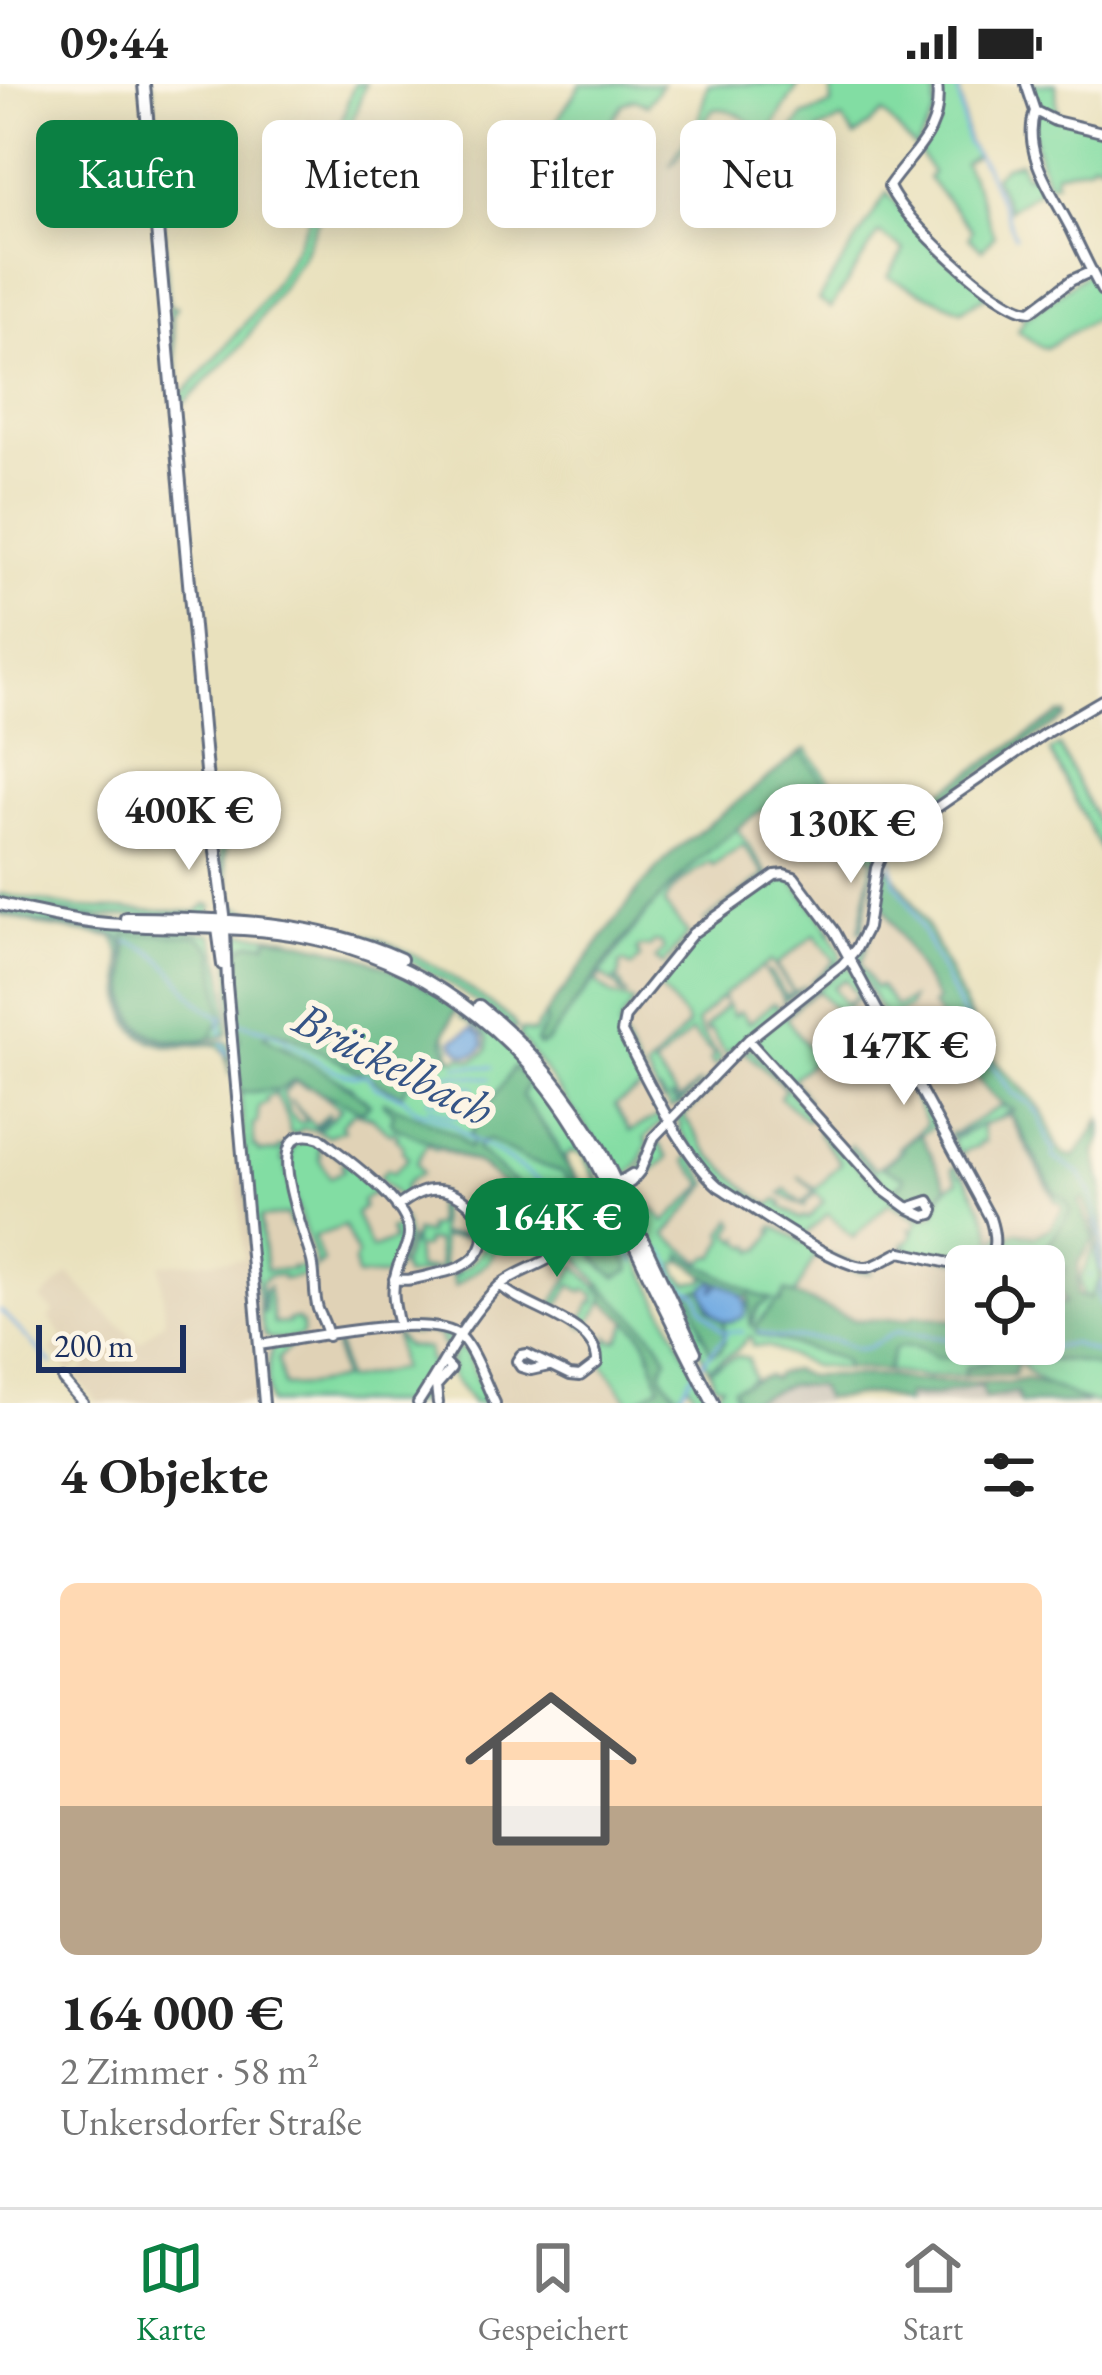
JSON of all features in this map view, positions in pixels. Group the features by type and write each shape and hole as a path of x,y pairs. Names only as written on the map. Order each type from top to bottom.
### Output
{"main road":[{"path":"144,84 221,925"},
{"path":"0,904 97,918 286,924 346,938 453,987 513,1035 582,1119 717,1403"}],"street":[{"path":"938,84 935,123 889,186 894,199 932,242 1020,310 1031,311 1072,280 1093,276"},
{"path":"1026,84 1035,111 1102,132"},
{"path":"1035,111 1032,133 1040,169 1102,291"},
{"path":"418,1403 460,1336 500,1285 550,1259 574,1237 597,1202 636,1176 656,1136 748,1040 856,949 867,928 880,856 896,833 1102,700"},
{"path":"945,1262 901,1252 874,1266 856,1266 817,1248 718,1186 670,1120 622,1032 621,1025 693,933 775,875 784,874 800,883 835,932 990,1219 993,1245"},
{"path":"221,925 264,1403"},
{"path":"748,1040 874,1181 908,1208"},
{"path":"328,1336 316,1302 312,1260 292,1201 287,1156 291,1145 308,1135 320,1138 380,1188 409,1226 392,1292 399,1326"},
{"path":"394,1279 415,1279 465,1265 478,1252 485,1232 473,1209 443,1192 423,1192 397,1207"},
{"path":"500,1285 585,1334 598,1353 597,1363 580,1376 550,1366"},
{"path":"259,1345 429,1325 460,1336 495,1403"},
{"path":"438,1403 436,1386 451,1370 443,1362"},
{"path":"63,1380 83,1403"}],"shaded area":[{"path":"789,791 818,806 868,876 874,858 881,863 879,899 937,1001 932,1006 970,1067 1013,1110 1089,1243 945,1245 945,1319 915,1315 855,1320 786,1292 757,1295 676,1251 629,1199 657,1141 649,1133 629,1148 606,1105 620,1024 628,1009 592,982 654,904 736,827"},
{"path":"294,1080 479,1164 528,1205 490,1226 491,1231 532,1211 550,1251 564,1239 600,1283 596,1287 609,1306 638,1329 603,1357 630,1403 487,1403 463,1351 449,1347 440,1361 262,1395 262,1403 98,1403 75,1377 86,1367 82,1362 70,1372 50,1350 63,1338 49,1318 54,1312 41,1299 69,1274 140,1343 165,1320 160,1264 244,1259 231,1095"},
{"path":"788,1385 817,1386 826,1403 745,1403"},
{"path":"982,1385 1018,1392 1020,1403 906,1403 905,1395 936,1395"}],"green space":[{"path":"147,84 152,84 155,120 150,120"},
{"path":"354,84 365,84 353,120 342,120"},
{"path":"581,84 662,84 647,105 634,99 623,104 613,120 557,120"},
{"path":"708,84 799,84 777,120 746,120 725,110 713,110 706,120 699,118"},
{"path":"831,84 935,84 935,113 916,149 883,113 855,137 842,119 800,120 832,105"},
{"path":"940,84 958,84 968,143 977,155 964,163 994,236 982,250 969,237 972,230 928,178 932,173 920,153 936,120"},
{"path":"1030,84 1056,84 1061,117 1102,127 1102,164 1093,161 1055,173 1056,182 1048,184 1035,141"},
{"path":"1020,162 1025,176 1036,170 1044,187 1008,210 994,176"},
{"path":"887,193 936,250 999,298 988,295 961,310 888,277 904,250 879,233 831,308 818,300"},
{"path":"161,228 170,307 176,307 172,315 180,397 266,295 304,228 314,228 303,255 242,345 181,407"},
{"path":"1102,266 1102,314 1046,348 1018,331 1022,313 1028,316"},
{"path":"1059,714 1065,717 896,828 896,822"},
{"path":"1059,746 1102,831 1102,853 1050,751"},
{"path":"806,749 876,842 896,822 899,829 874,860 862,932 873,859 865,851 854,857 818,806 832,793 801,752"},
{"path":"801,752 832,793 818,806 789,791 701,858 640,920 539,1046 536,1042 546,1024 545,1015 639,889 672,853"},
{"path":"218,814 228,825 226,891 237,907 330,923 381,940 449,975 517,1028 440,978 362,941 296,923 230,916 227,911"},
{"path":"736,827 769,876 703,922 765,875 743,845 713,866 710,862 678,886 664,904 688,934 663,965 655,959 664,950 654,942 637,949 640,958 632,967 620,964 619,978 614,980 628,995 620,993 602,975 596,982 613,996 634,1002 619,1028 653,1099 643,1087 615,1105 630,1131 664,1113 666,1118 645,1138 648,1143 635,1168 621,1176 519,1036 521,1030 533,1033 545,1015 539,1035 546,1043 654,904"},
{"path":"882,862 917,909 981,1036 1002,1068 1040,1108 1062,1152 1075,1156 1100,1119 1095,1152 1102,1189 1102,1370 1065,1361 1065,1245 1048,1245 1071,1210 1056,1195 1013,1110 989,1093 957,1048 932,1005 937,1001 879,899 874,898","holes":["1083,1199 1099,1228 1100,1280 1089,1299 1077,1295 1078,1263 1094,1238 1079,1202"]},
{"path":"778,878 791,878 833,934 827,929 841,954 840,963 811,982 835,961 815,935 776,965 794,992 807,985 782,1003 784,999 764,971 786,996 793,992 771,961 723,995 724,1001 720,998 697,1022 721,1059 714,1066 710,1060 714,1055 691,1032 654,1066 678,1098 671,1098 676,1103 701,1082 680,1105 671,1108 646,1070 688,1025 657,985 705,927"},
{"path":"0,894 77,908 196,912 207,904 212,906 204,916 83,916 0,901"},
{"path":"0,908 212,934 224,984 227,1035 178,1042 149,1034 137,1025 130,1012 126,993 126,956 120,936 0,912","holes":["127,943 209,945 223,1022 213,1030 140,1024 127,995"]},
{"path":"0,914 118,938 124,951 128,1012 136,1027 161,1042 224,1041 229,1044 230,1076 225,1053 218,1045 169,1046 147,1040 134,1029 123,999 122,966 113,937 44,926"},
{"path":"872,932 861,964 875,988 880,986 896,1007 911,999 909,1007 889,1019 854,962"},
{"path":"125,933 196,936 214,952 223,1022 212,1038 182,1041 144,1029 130,1006"},
{"path":"241,933 287,937 458,1004 454,1013 266,943 250,943 239,949 242,1010 235,1018 238,1037 233,1033 229,943"},
{"path":"270,936 368,959 412,978 457,1006 444,1038 453,1057 421,1069 401,1095 294,1037 274,1031 264,1036 370,1104 362,1111 294,1080 281,1089 240,1093 235,1018 242,1009 239,949 266,943"},
{"path":"845,967 856,975 873,1015 862,995 852,999 857,995 845,979 833,987 845,1004 851,1004 840,1014 818,991 786,1018 813,1054 810,1064 793,1079 809,1102 755,1039"},
{"path":"773,1003 778,1010 726,1054 712,1032 706,1032 727,1004 733,1016 740,1011 749,1023"},
{"path":"464,1009 510,1047 564,1114 597,1172 598,1191 593,1191 597,1182 582,1154 572,1151 566,1162 588,1194 574,1178 553,1138 521,1096 528,1081 513,1068 490,1099 469,1149 459,1136 384,1102 395,1114 394,1126 479,1164 427,1144 416,1163 422,1173 410,1180 405,1195 399,1197 379,1178 387,1169 393,1173 408,1158 395,1138 398,1135 354,1112 341,1125 344,1130 328,1136 318,1131 341,1109 310,1086 295,1082 283,1093 298,1122 307,1120 290,1100 315,1126 328,1114 315,1130 290,1133 276,1094 259,1106 253,1124 254,1147 259,1152 284,1147 282,1161 296,1221 293,1227 287,1215 260,1218 266,1270 312,1267 312,1275 269,1276 261,1282 262,1314 268,1287 274,1324 296,1319 302,1324 301,1336 268,1338 261,1323 258,1297 240,1093 281,1089 294,1080 303,1083 320,1090 362,1111 365,1099 263,1035 274,1031 294,1037 401,1095 427,1065 460,1056 473,1060 487,1051 485,1034 460,1017"},
{"path":"453,1016 445,1034 449,1055 443,1039 446,1028"},
{"path":"879,1023 936,1125 903,1145 900,1173 904,1181 891,1191 904,1202 883,1185 848,1148 851,1145 876,1169 899,1152 899,1147 927,1124"},
{"path":"751,1047 813,1118 806,1120 780,1097 785,1089 745,1051"},
{"path":"742,1052 684,1116 709,1153 752,1193 770,1205 777,1200 801,1219 808,1219 824,1201 816,1193 805,1207 781,1194 786,1189 802,1204 814,1191 798,1176 816,1189 841,1163 818,1133 820,1125 881,1188 924,1218 935,1214 945,1191 958,1181 952,1169 956,1166 984,1211 992,1245 945,1245 945,1259 904,1249 918,1220 889,1203 853,1238 828,1214 804,1236 716,1180 677,1119"},
{"path":"514,1067 528,1081 522,1096 582,1189 565,1212 531,1200 523,1212 509,1219 527,1204 479,1164 394,1126 394,1113 383,1104 459,1136 469,1148 470,1134","holes":["489,1140 562,1172 576,1189 565,1201 539,1197 477,1150 479,1143"]},
{"path":"1001,1106 1013,1110 1002,1115 1013,1113 1056,1195 1063,1196 1071,1210 1048,1245 996,1245 1002,1233 1005,1238 1018,1232 1035,1236 1051,1228 1063,1209 1009,1114 982,1126 985,1142 964,1154 952,1140 985,1123 950,1137"},
{"path":"920,1133 947,1185 936,1204 930,1199 913,1204 893,1190 904,1176 882,1167"},
{"path":"303,1139 318,1140 341,1158 323,1145 318,1151 330,1178 344,1170 341,1164 345,1161 382,1192 399,1214 379,1191 362,1202 364,1207 356,1214 371,1249 394,1240 390,1230 404,1220 407,1239 393,1276 357,1276 357,1255 345,1226 314,1237 323,1262 317,1267 292,1179 292,1149"},
{"path":"489,1140 528,1161 563,1172 577,1188 565,1201 528,1192 477,1150 479,1143"},
{"path":"658,1141 668,1158 636,1190 665,1222 705,1185 686,1161 693,1158 709,1184 666,1235 702,1262 715,1257 733,1219 736,1223 729,1234 738,1240 741,1237 755,1251 761,1250 774,1226 823,1253 870,1269 871,1273 859,1272 815,1256 795,1295 785,1292 757,1327 757,1334 844,1361 845,1369 812,1366 767,1346 752,1346 750,1336 708,1368 626,1193","holes":["683,1255 771,1299 758,1307 752,1326 751,1301 732,1322 724,1321 721,1350 701,1333 690,1292 711,1282 709,1297 721,1283 705,1276 704,1281 688,1283 678,1274 676,1264"]},
{"path":"435,1193 439,1194 440,1235 477,1233 477,1222 481,1236 441,1238 443,1264 449,1269 440,1271 436,1242 425,1241 425,1247 415,1248 417,1269 434,1272 405,1276 401,1267 415,1232 428,1234 428,1227 436,1226"},
{"path":"530,1199 564,1212 575,1201 580,1205 568,1225 570,1232 557,1246 559,1240 546,1233 537,1210 532,1212 540,1228 530,1219 506,1233 488,1262 455,1286 452,1277 460,1273 451,1274 477,1257 488,1227 512,1219 529,1206"},
{"path":"603,1202 611,1205 710,1403 699,1403 688,1383 679,1395 668,1384 661,1370 667,1359 659,1344 570,1248 576,1239 583,1244 578,1237","holes":["606,1220 630,1270 607,1271 595,1258"]},
{"path":"597,1217 606,1220 630,1270 616,1277 592,1251 590,1235"},
{"path":"1092,1220 1097,1232 1101,1277 1089,1299 1083,1295 1080,1280 1096,1240"},
{"path":"682,1254 772,1299 758,1307 751,1326 749,1296 682,1261"},
{"path":"576,1265 604,1295 586,1328 580,1324 595,1296 586,1289 583,1292 571,1285 555,1311 550,1308"},
{"path":"600,1283 661,1347 667,1359 663,1376 674,1391 674,1401 635,1403 660,1386 652,1358 640,1332 604,1301 596,1287"},
{"path":"703,1289 709,1309 724,1321 724,1343 711,1354 689,1292"},
{"path":"785,1291 855,1320 915,1315 945,1319 945,1358 900,1348 894,1349 887,1371 845,1369 844,1361 835,1357 757,1334 756,1326 781,1302"},
{"path":"628,1322 646,1342 661,1386 635,1403 630,1403 603,1364 601,1345 608,1336 619,1339"},
{"path":"419,1327 449,1333 450,1348 416,1403 270,1403 268,1366 274,1346 293,1344 278,1359 284,1386 309,1385 341,1379 335,1343 326,1348 325,1342 337,1340 345,1380 400,1369 395,1333 405,1346 428,1349 429,1363 441,1360 448,1348 437,1334 400,1330"},
{"path":"908,1344 945,1355 945,1365 974,1365 966,1367 963,1376 923,1377 887,1371 894,1349"},
{"path":"459,1348 466,1352 487,1403 473,1403 451,1375 448,1361"},
{"path":"737,1356 748,1358 753,1378 733,1388 738,1403 724,1403 718,1391 722,1385 714,1384 710,1369"},
{"path":"1065,1360 1102,1370 1102,1403 1056,1390 1022,1365 1065,1365"},
{"path":"1016,1365 1014,1375 963,1376 966,1367"},
{"path":"792,1370 807,1376 887,1376 912,1381 1009,1383 1026,1379 1087,1403 1020,1403 1017,1392 985,1398 981,1385 936,1395 906,1395 906,1403 877,1394 824,1399 817,1386 788,1385 738,1403 733,1388"}],"water":[{"path":"472,1028 482,1036 484,1046 467,1054 453,1040"},
{"path":"716,1283 712,1291 721,1283 741,1295 744,1316 728,1321 717,1316 703,1289"}],"waterway":[{"path":"957,84 967,143 985,166 1015,236"},
{"path":"891,857 895,882 960,1010 1012,1093 1039,1115 1053,1157 1081,1175 1091,1194 1102,1240"},
{"name":"Brückelbach","path":"128,942 158,956 199,1002 225,1018"},
{"path":"220,1018 222,1034"},
{"name":"Brückelbach","path":"236,1021 276,1034 340,1072 367,1075 374,1086 454,1125 545,1185"},
{"path":"223,1043 227,1054"},
{"path":"456,1066 493,1067"},
{"path":"447,1074 490,1078"},
{"path":"443,1084 475,1087"},
{"path":"430,1092 473,1096"},
{"path":"427,1100 462,1103"},
{"path":"428,1108 462,1115"},
{"name":"Brückelbach","path":"553,1190 568,1191 583,1203"},
{"name":"Brückelbach","path":"595,1211 612,1223 635,1262"},
{"path":"1102,1244 1098,1255 1102,1270"},
{"name":"Brückelbach","path":"657,1252 668,1258 678,1283 697,1294 702,1308 722,1331 743,1332"},
{"path":"1102,1282 1097,1294 1102,1306"},
{"path":"0,1310 52,1364"},
{"name":"Brückelbach","path":"758,1332 833,1340 856,1349 896,1332 945,1338"},
{"path":"680,1395 726,1335"},
{"name":"Brückelbach","path":"1065,1345 1102,1355"},
{"path":"695,1395 701,1403"},
{"path":"672,1403 677,1398"}]}
